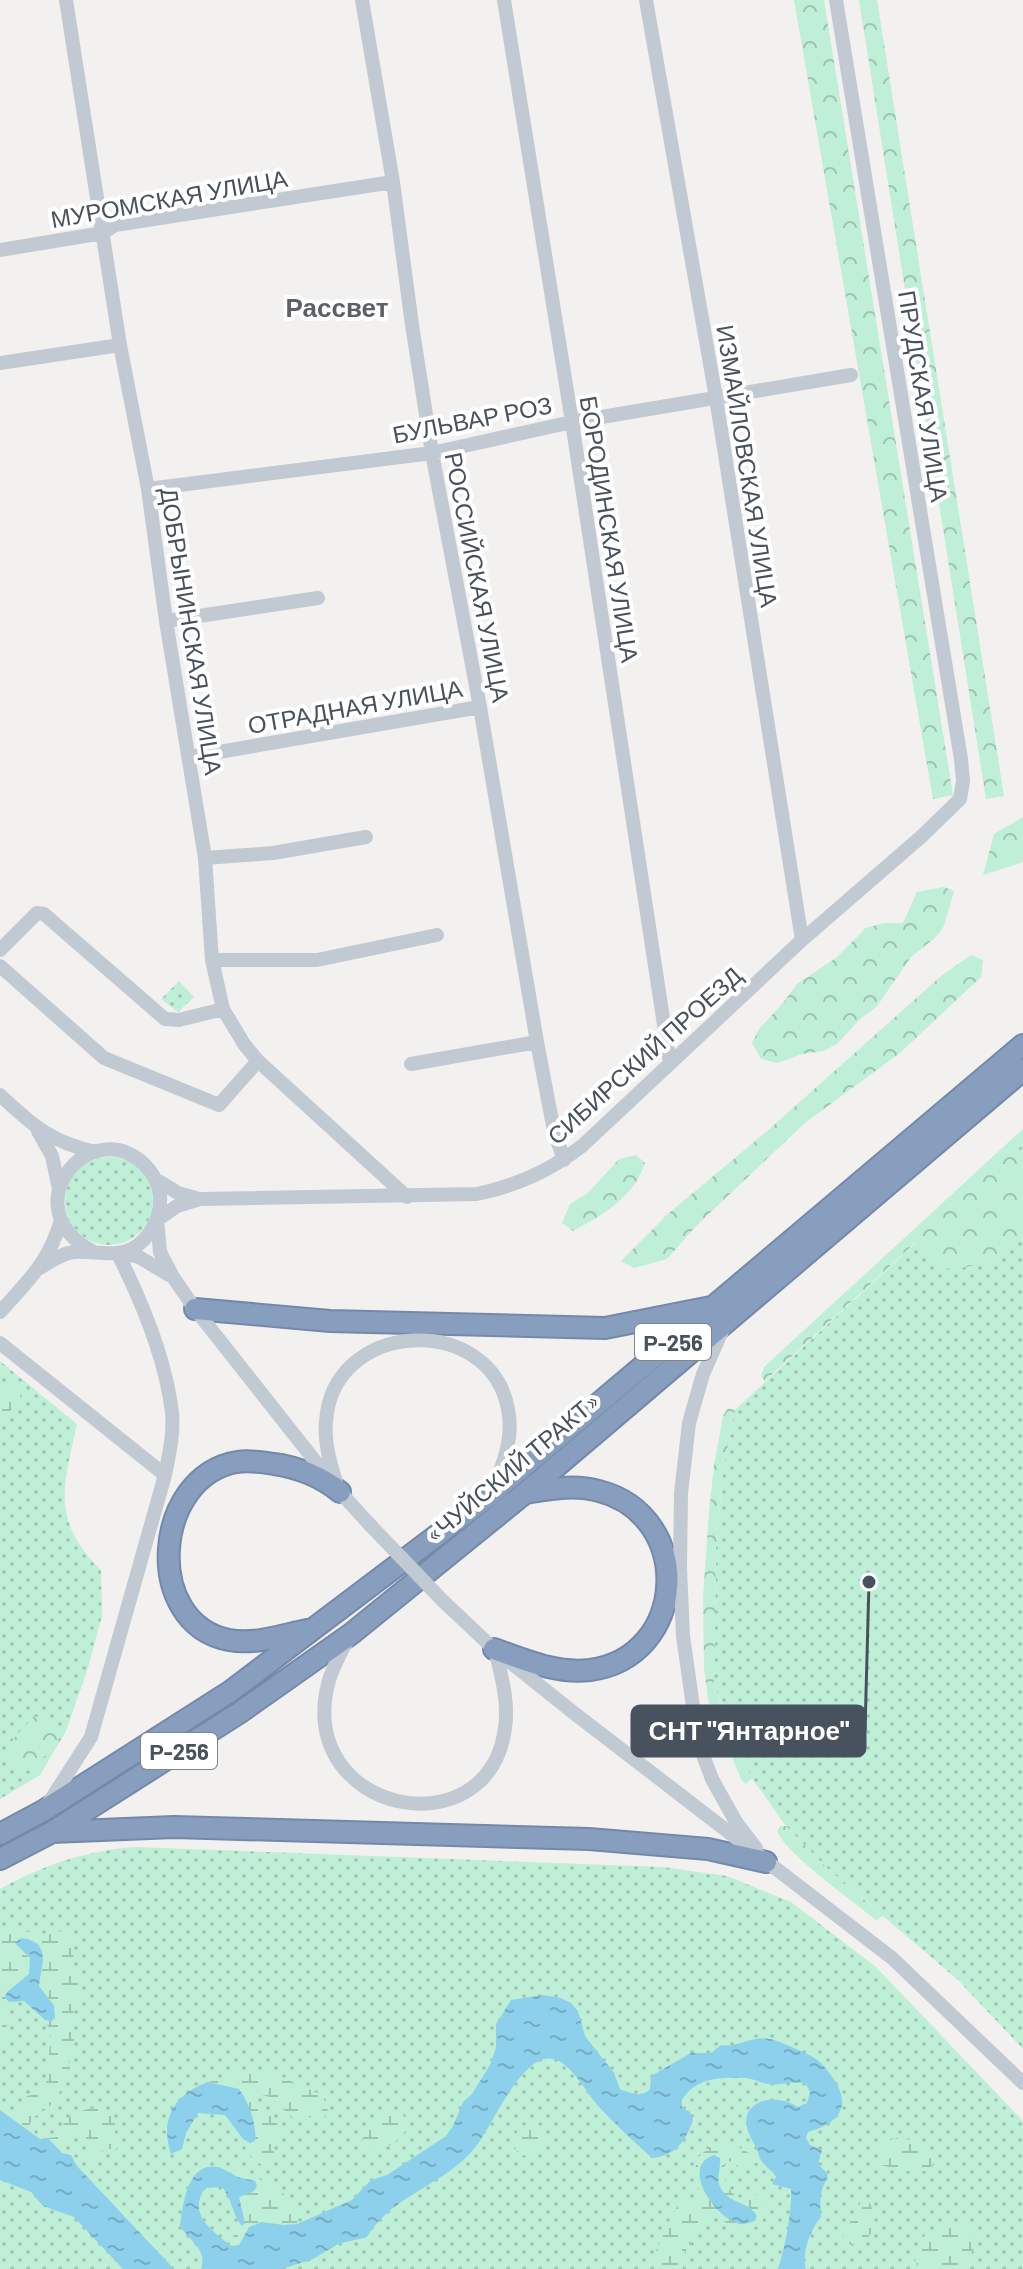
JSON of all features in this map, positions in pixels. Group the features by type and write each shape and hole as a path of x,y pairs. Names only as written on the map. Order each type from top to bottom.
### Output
{"highway":[{"name":"«ЧУЙСКИЙ ТРАКТ»","path":"0,1859 52,1832 239,1713 351,1634 525,1493 722,1312 1023,1045"},
{"name":"«ЧУЙСКИЙ ТРАКТ»","path":"0,1834 43,1811 231,1691 489,1496 1023,1070"},
{"path":"195,1309 330,1321 605,1328 722,1312"},
{"path":"315,1628 245,1642 218,1637 206,1631 187,1612 174,1587 169,1574 169,1540 175,1519 190,1490 228,1464 251,1461 283,1465 320,1479 339,1491"},
{"path":"494,1649 551,1668 587,1670 605,1667 618,1663 641,1648 658,1621 664,1602 668,1568 665,1552 643,1515 615,1496 599,1491 563,1487 525,1493"},
{"path":"52,1832 174,1827 589,1839 708,1849 766,1862"}],"street":[{"name":"ДОБРЫНИНСКАЯ УЛИЦА","path":"66,0 120,345 148,489 166,621 190,757 205,858 212,960 223,1009 258,1061 407,1197"},
{"name":"РОССИЙСКАЯ УЛИЦА","path":"362,0 393,182 432,453 480,707 537,1042 554,1131 564,1160"},
{"name":"БОРОДИНСКАЯ УЛИЦА","path":"504,0 670,1064"},
{"name":"ИЗМАЙЛОВСКАЯ УЛИЦА","path":"646,0 716,398 802,940"},
{"name":"ПРУДСКАЯ УЛИЦА","path":"836,0 961,759 963,781 960,799"},
{"name":"МУРОМСКАЯ УЛИЦА","path":"0,250 103,233 115,225 393,182"},
{"path":"0,363 120,345"},
{"name":"БУЛЬВАР РОЗ","path":"148,489 432,453 572,422 851,375"},
{"path":"166,621 318,598"},
{"name":"ОТРАДНАЯ УЛИЦА","path":"190,757 480,707"},
{"name":"СИБИРСКИЙ ПРОЕЗД","path":"155,1179 178,1193 200,1199 407,1197 477,1194 507,1188 564,1160 960,799"},
{"path":"205,858 273,853 366,837"},
{"path":"0,950 37,913 44,914 165,1019 179,1020 223,1009"},
{"path":"212,960 317,960 437,935"},
{"path":"0,966 104,1058 219,1105 258,1061"},
{"path":"411,1064 537,1042"},
{"path":"0,1095 38,1130 67,1145 96,1152"},
{"path":"38,1130 50,1150 59,1189 57,1207 61,1220 72,1238 92,1251"},
{"path":"59,1189 72,1165 96,1152 107,1150 130,1155 149,1169 161,1200 157,1220 160,1252 173,1277 339,1491 371,1526 494,1649 645,1770 892,1958 1023,2083"},
{"name":"СИБИРСКИЙ ПРОЕЗД","path":"157,1220 177,1206 200,1199"},
{"path":"0,1312 40,1268 51,1250 61,1220"},
{"path":"120,1253 141,1242 157,1220"},
{"path":"40,1268 64,1254 92,1251 120,1253 147,1261 173,1277"},
{"path":"43,1811 91,1737 171,1445 172,1415 168,1388 120,1253"},
{"path":"722,1312 689,1423 681,1493 683,1636 698,1742 712,1779 736,1822 766,1862"},
{"path":"339,1491 326,1450 326,1419 333,1393 344,1373 364,1356 400,1340 418,1339 438,1341 471,1356 493,1375 505,1397 509,1410 508,1444 504,1463 489,1496"},
{"path":"0,1343 165,1475"},
{"path":"351,1634 328,1685 325,1708 328,1743 341,1764 372,1793 400,1803 417,1805 442,1802 462,1793 482,1778 498,1755 507,1709 494,1649"}],"green space":[{"path":"794,0 824,0 953,795 933,799"},
{"path":"859,0 877,0 1004,796 986,799"},
{"path":"1023,817 1023,862 983,875 994,834"},
{"path":"944,887 954,891 944,926 936,937 911,957 877,1006 837,1044 824,1051 802,1054 778,1063 761,1059 752,1043 759,1029 797,984 836,958 866,928 884,923 903,923 917,892"},
{"path":"971,955 983,960 981,977 900,1053 806,1122 697,1225 667,1259 634,1268 621,1261 669,1213 765,1133 941,976"},
{"path":"179,981 194,997 178,1012 161,999"},
{"path":"1023,1129 1023,1144 1015,1152 1023,1156 1023,1237 995,1261 951,1270 940,1265 915,1243 765,1381 761,1376 764,1367"},
{"path":"1023,1144 1023,2049 958,1980 828,1869 786,1826 749,1774 714,1684 716,1548 723,1471 735,1410"},
{"path":"636,1155 645,1163 633,1186 616,1204 573,1231 562,1223 570,1204 588,1193 619,1159"},
{"path":"109,1157 126,1161 140,1170 149,1184 153,1201 149,1218 140,1232 126,1241 109,1245 92,1241 78,1232 69,1218 65,1201 69,1184 78,1170 92,1161"},
{"path":"0,1361 77,1424 65,1485 65,1502 74,1535 101,1570 102,1616 66,1731 40,1775 0,1799"},
{"path":"12,1384 20,1392 20,1404 0,1417 0,1389"},
{"path":"728,1408 735,1410 723,1471 716,1548 714,1684 752,1778 746,1784 742,1781 708,1700 704,1668 703,1597 709,1512 714,1465 723,1416"},
{"path":"46,1716 57,1723 55,1748 30,1771 17,1768 5,1752 33,1717"},
{"path":"780,1826 786,1826 828,1869 883,1916 876,1920 804,1862 777,1831"},
{"path":"135,1847 663,1867 727,1876 791,1902 876,1967 1023,2121 1023,2269 0,2269 0,1889 65,1860"},
{"path":"14,1930 44,1934 63,1931 69,1934 80,1986 79,2002 70,2018 74,2039 65,2084 49,2107 34,2117 29,2125 30,2132 2,2112 19,2112 27,2096 40,2093 46,2086 51,2034 45,2020 55,2018 54,2006 39,1986 42,1955 30,1939 18,1948 30,1958 29,1974 14,1985 5,1998 9,2002 7,2036 0,2042 0,1932"},
{"path":"254,2069 277,2075 322,2095 328,2109 324,2118 309,2117 304,2121 261,2095 256,2100 279,2127 278,2140 273,2149 275,2157 272,2165 266,2167 246,2149 243,2139 250,2143 225,2084 208,2082"},
{"path":"96,2108 115,2118 115,2132 121,2146 104,2149 99,2159 93,2160 89,2156 86,2137 71,2138 65,2144 53,2145 48,2138 57,2137 71,2116"},
{"path":"390,2112 401,2113 409,2122 406,2129 395,2142 371,2150 363,2143 364,2131 378,2116"},
{"path":"526,2124 538,2124 545,2131 542,2148 528,2157 517,2152 513,2142 517,2132"},
{"path":"897,2138 914,2141 929,2150 935,2161 928,2171 904,2171 881,2165 879,2155 882,2147"},
{"path":"727,2143 763,2162 751,2164 743,2170 730,2161 725,2164 724,2174 732,2193 749,2198 760,2193 769,2210 759,2226 740,2230 714,2216 686,2250 683,2269 657,2269 653,2258 677,2207 702,2194 695,2181 696,2161 713,2146","holes":["719,2158 724,2194 746,2206 755,2221 742,2224 712,2204"]},
{"path":"241,2170 292,2201 301,2213 297,2224 260,2223 248,2231 242,2240 234,2238 233,2234 245,2223 239,2197 254,2191 246,2179 228,2171"},
{"path":"862,2200 868,2200 872,2208 872,2232 862,2242 844,2243 842,2237"},
{"path":"971,2225 976,2244 963,2269 919,2269 915,2255 924,2237 934,2230"}],"water":[{"path":"21,1938 31,1940 41,1949 43,1963 39,1986 54,2006 55,2018 51,2021 45,2020 24,2001 9,2002 5,1998 7,1992 29,1974 30,1958 15,1943"},
{"path":"543,1995 571,2003 578,2011 585,2036 614,2073 620,2089 632,2093 647,2092 651,2076 691,2053 711,2053 721,2045 764,2038 813,2057 823,2065 839,2088 842,2106 834,2119 808,2132 806,2138 810,2145 822,2150 818,2164 827,2173 828,2179 822,2192 821,2217 806,2248 806,2269 778,2269 788,2230 791,2189 772,2184 776,2177 760,2159 746,2122 753,2106 765,2100 779,2100 798,2107 807,2103 810,2092 806,2084 769,2084 747,2078 701,2083 682,2100 682,2108 690,2112 693,2120 687,2135 673,2151 652,2158 599,2107 567,2066 554,2059 542,2059 520,2077 465,2159 391,2210 367,2237 338,2244 313,2259 282,2269 201,2269 200,2251 180,2226 188,2186 199,2171 218,2167 255,2181 257,2186 254,2191 239,2197 245,2223 242,2226 222,2187 205,2188 200,2198 200,2214 204,2221 231,2246 239,2245 249,2227 262,2222 297,2224 352,2200 371,2180 387,2175 446,2136 463,2102 472,2094 490,2065 496,2048 496,2024 511,2000"},
{"path":"208,2082 239,2089 252,2114 255,2141 250,2143 243,2139 225,2115 198,2113 186,2133 182,2149 171,2154 167,2129 173,2109 187,2093"},
{"path":"0,2110 40,2139 48,2138 62,2153 71,2155 77,2166 174,2269 123,2269 74,2217 43,2206 31,2192 0,2180"},
{"path":"714,2155 720,2158 719,2184 722,2191 749,2207 757,2216 755,2221 742,2224 733,2222 706,2194 700,2171 704,2161"}],"place":[{"name":"СНТ \"Янтарное\"","path":"869,1582"}],"district":[{"name":"Рассвет","path":"337,306"}]}
